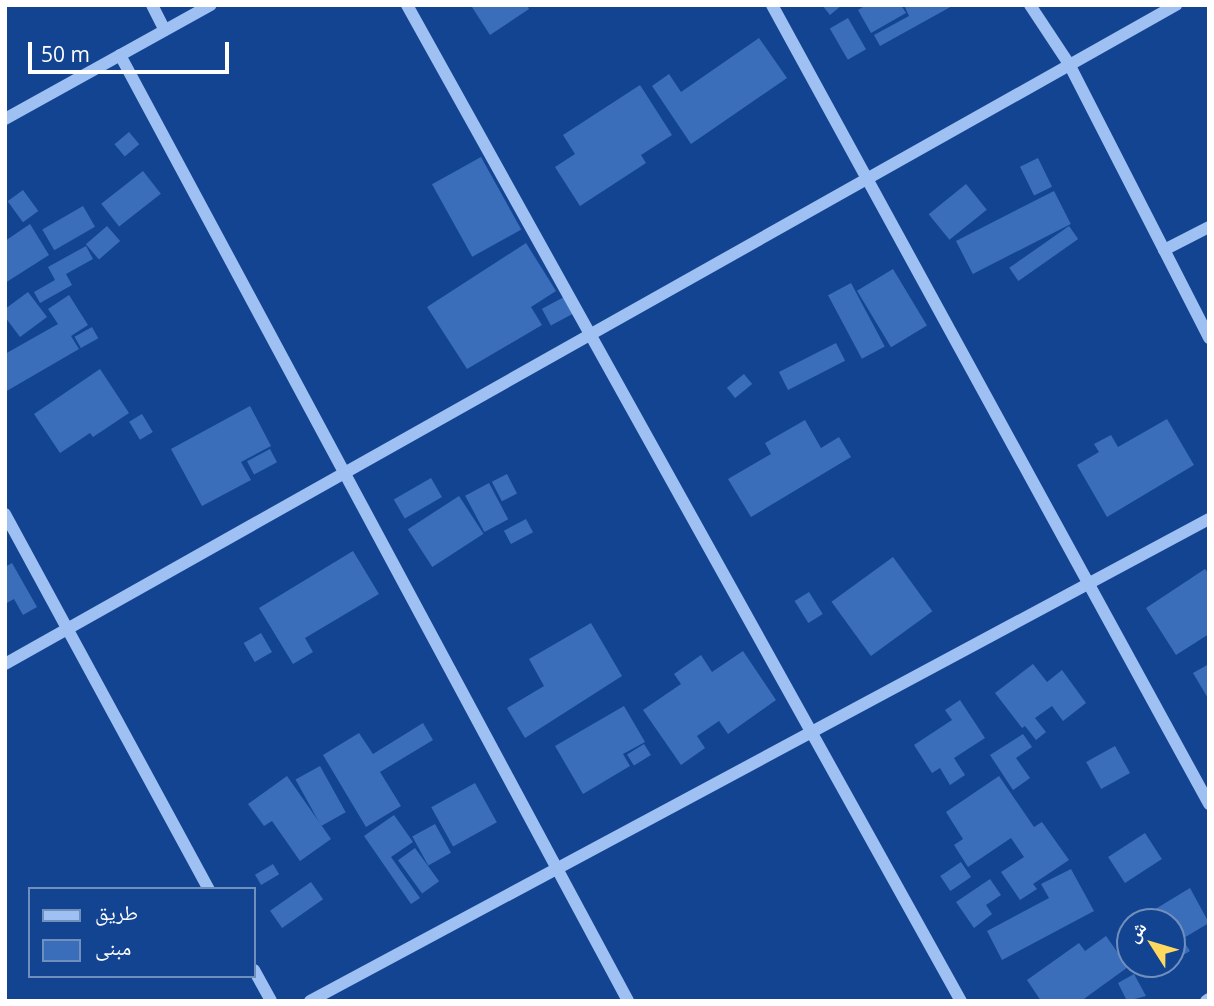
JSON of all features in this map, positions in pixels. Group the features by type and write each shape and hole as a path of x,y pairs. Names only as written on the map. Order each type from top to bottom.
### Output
{"street":[{"path":"152,5 165,30"},
{"path":"5,119 211,5"},
{"path":"407,5 961,1001"},
{"path":"772,5 1209,804"},
{"path":"1030,5 1069,64 1209,338"},
{"path":"5,664 1176,5"},
{"path":"120,55 628,1001"},
{"path":"1164,250 1209,227"},
{"path":"5,514 208,887"},
{"path":"310,1001 1209,519"},
{"path":"256,974 271,1001"}],"building":[{"path":"527,5 529,9 490,35 472,7"},
{"path":"822,5 842,5 830,15"},
{"path":"866,5 901,5 906,13 871,33 858,10"},
{"path":"904,5 954,5 880,46 874,35 909,16"},
{"path":"848,18 866,49 848,60 830,28"},
{"path":"759,38 787,78 691,144 652,86 669,74 681,92"},
{"path":"640,85 672,135 641,155 646,163 580,206 555,167 575,154 563,135"},
{"path":"129,132 139,144 125,156 114,144"},
{"path":"481,157 521,230 472,257 432,184"},
{"path":"1038,158 1052,187 1034,196 1020,167"},
{"path":"143,171 161,194 119,226 101,204"},
{"path":"966,184 987,210 949,240 929,214"},
{"path":"23,190 38,211 23,222 8,201"},
{"path":"1054,191 1071,224 973,274 956,241"},
{"path":"83,206 95,227 54,250 42,230"},
{"path":"30,224 49,255 5,283 5,241"},
{"path":"107,226 120,241 99,259 86,244"},
{"path":"1069,226 1078,239 1018,281 1009,268"},
{"path":"526,243 556,291 531,307 542,325 467,369 427,307"},
{"path":"86,246 93,259 66,274 72,285 40,303 34,292 55,280 48,267"},
{"path":"893,269 927,326 891,347 857,291"},
{"path":"851,283 885,347 862,359 828,295"},
{"path":"28,292 47,317 20,337 5,317 5,309"},
{"path":"69,295 88,325 71,336 79,349 5,392 5,354 58,324 48,309"},
{"path":"564,297 573,314 551,326 542,309"},
{"path":"92,327 98,338 81,348 75,337"},
{"path":"836,343 845,361 788,390 779,372"},
{"path":"100,369 129,413 93,437 90,433 60,453 34,414"},
{"path":"744,374 752,384 735,398 727,388"},
{"path":"250,406 271,446 241,462 251,480 202,506 171,449"},
{"path":"142,414 153,432 140,440 129,422"},
{"path":"1167,419 1194,465 1107,517 1077,465 1099,452 1094,444 1111,435 1118,447"},
{"path":"805,420 821,448 839,437 851,457 751,517 728,479 771,454 765,443"},
{"path":"270,449 277,462 254,474 247,461"},
{"path":"507,474 517,494 502,501 492,482"},
{"path":"431,478 442,497 405,519 394,500"},
{"path":"489,483 508,519 484,532 465,496"},
{"path":"459,496 484,534 432,567 408,529"},
{"path":"526,519 533,532 511,544 504,531"},
{"path":"353,551 379,594 305,638 313,652 293,664 259,608"},
{"path":"893,557 932,611 871,656 832,602"},
{"path":"12,563 37,607 23,615 14,599 5,604 5,567"},
{"path":"1205,569 1209,574 1209,634 1176,655 1146,608"},
{"path":"809,592 823,614 808,623 795,601"},
{"path":"591,623 622,676 525,738 507,708 544,686 529,659"},
{"path":"261,633 272,652 255,662 244,643"},
{"path":"743,651 776,700 728,734 719,721 697,736 705,748 681,765 643,710 681,684 674,674 701,655 712,672"},
{"path":"1033,664 1047,682 1062,670 1086,703 1063,721 1052,706 1035,718 1046,732 1036,740 1025,726 1022,728 995,693"},
{"path":"1209,664 1209,700 1193,673"},
{"path":"960,700 985,738 954,758 965,775 950,785 940,768 932,773 914,745 952,720 945,710"},
{"path":"624,706 645,742 623,754 630,766 583,794 555,746"},
{"path":"423,723 433,740 380,772 401,806 366,827 323,755 359,733 373,754"},
{"path":"1023,734 1032,747 1016,758 1030,778 1013,790 990,755"},
{"path":"644,744 651,755 634,766 627,755"},
{"path":"1115,746 1130,773 1101,789 1086,762"},
{"path":"320,766 346,812 321,826 296,780"},
{"path":"287,776 331,839 300,861 272,821 264,826 248,804"},
{"path":"999,776 1034,827 1042,822 1069,860 1033,884 1037,889 1020,900 1001,872 1024,857 1011,838 968,867 954,845 963,839 946,812"},
{"path":"475,783 497,822 453,847 431,807"},
{"path":"394,815 413,842 391,857 420,898 411,904 364,836"},
{"path":"435,824 451,853 428,865 412,837"},
{"path":"1145,833 1162,859 1125,883 1108,857"},
{"path":"415,848 439,881 422,894 398,860"},
{"path":"961,862 971,877 950,891 940,876"},
{"path":"273,864 279,874 261,885 255,875"},
{"path":"1071,869 1094,911 1002,960 987,931 1049,898 1041,884"},
{"path":"990,879 1001,895 986,905 992,914 974,928 956,902"},
{"path":"311,882 323,899 282,928 270,911"},
{"path":"1190,888 1209,923 1186,937 1186,908 1157,908"},
{"path":"1106,936 1116,950 1116,976 1081,1001 1041,1001 1027,980 1079,943 1085,951"},
{"path":"1127,978 1136,978 1146,996 1127,1001 1118,983"}]}
